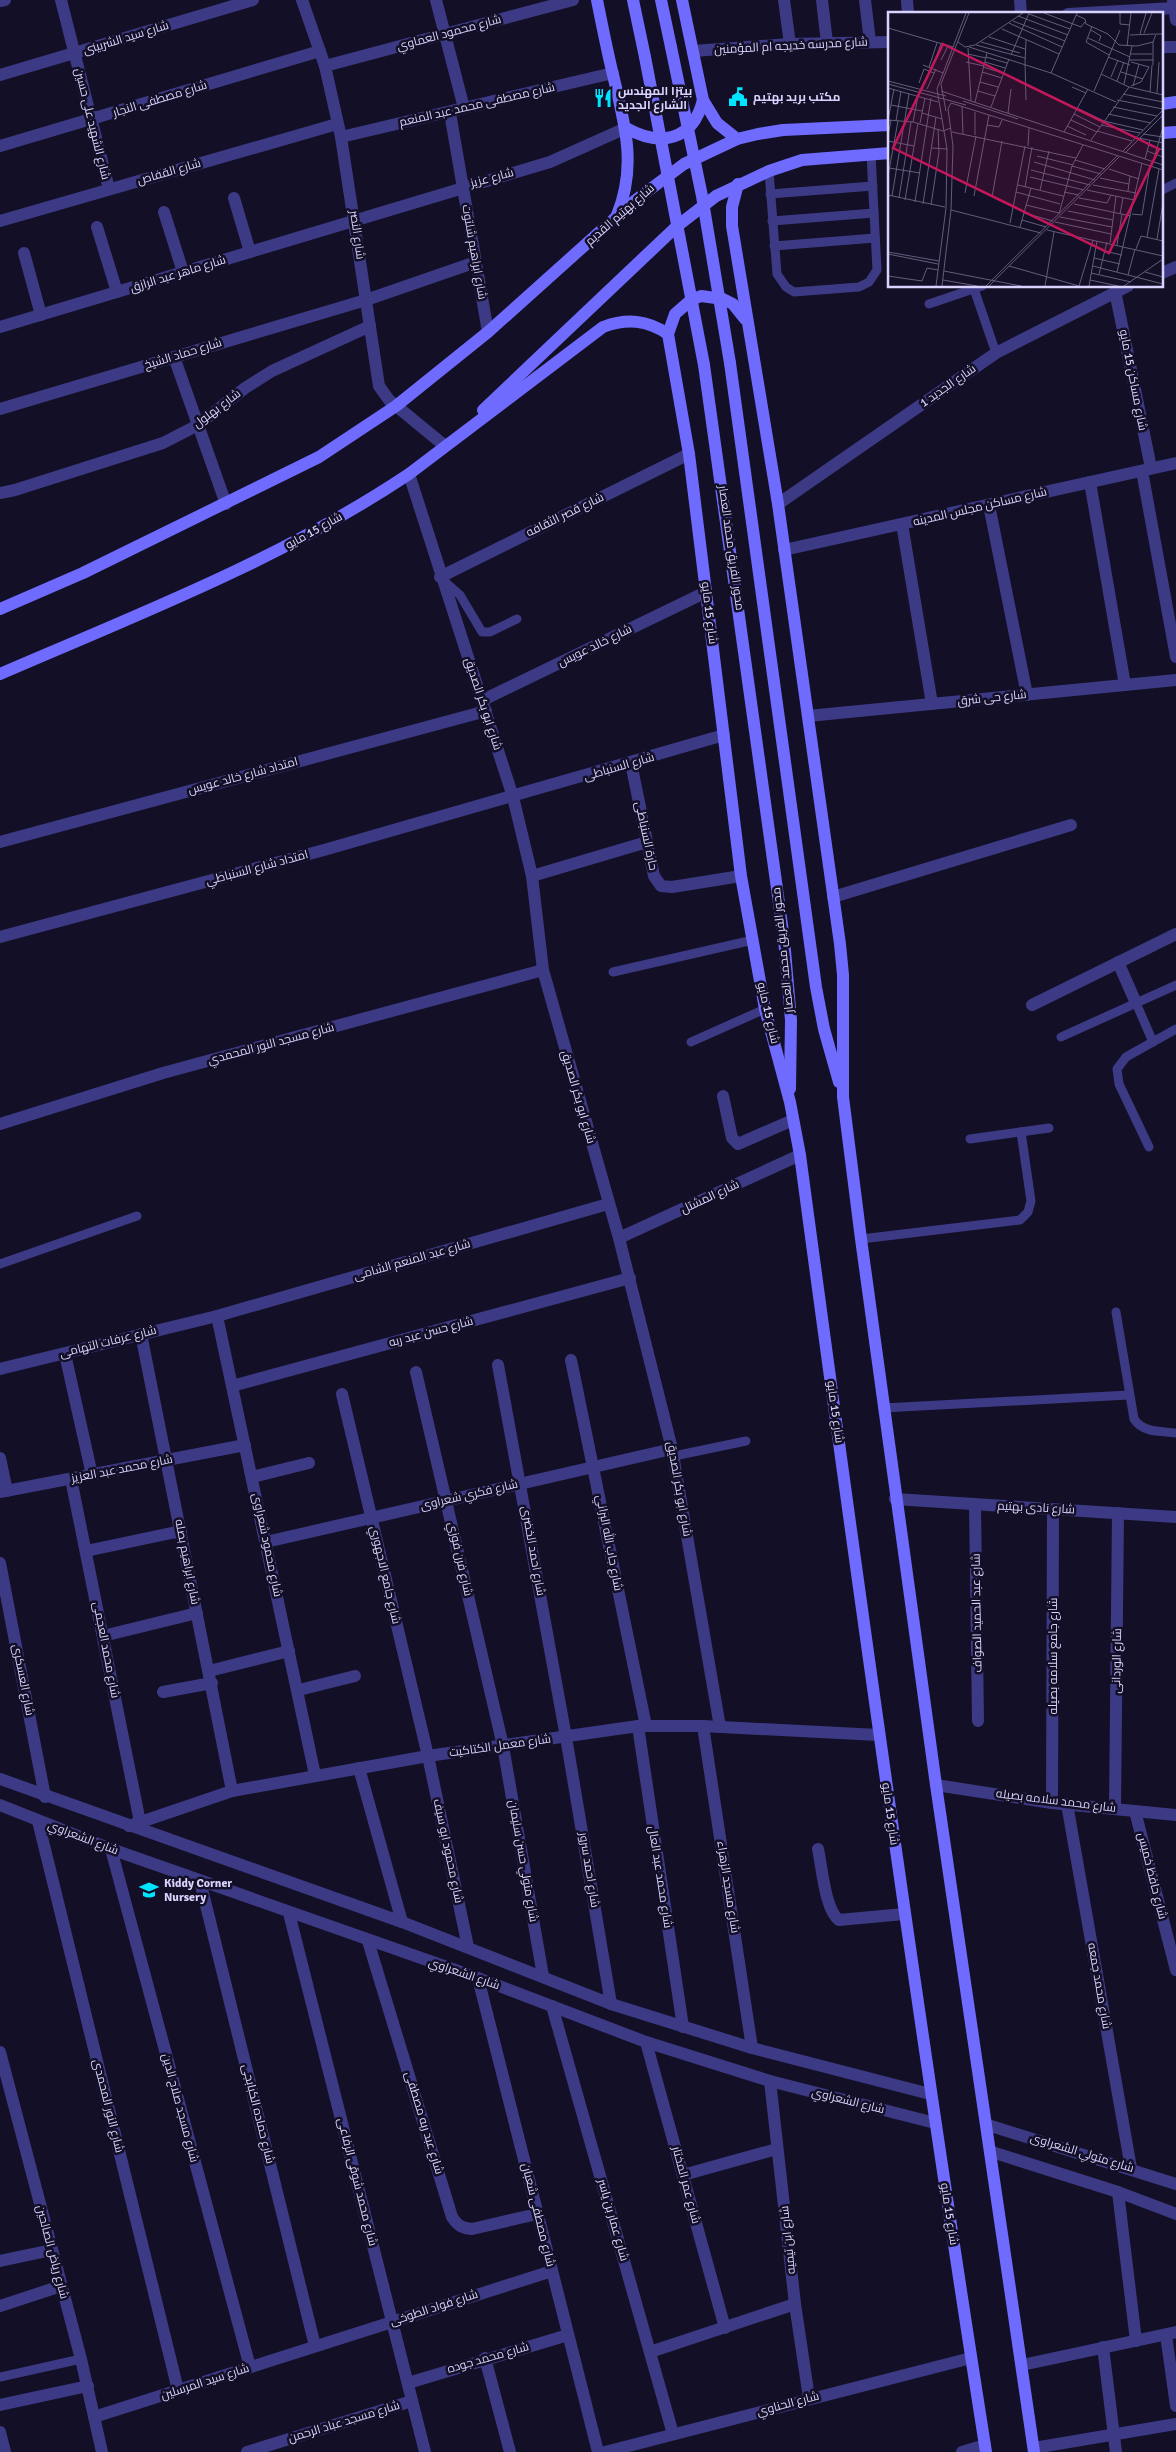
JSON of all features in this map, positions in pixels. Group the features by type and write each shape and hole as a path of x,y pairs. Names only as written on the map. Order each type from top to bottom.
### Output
{"main road":[{"path":"597,0 626,128 629,171 627,187 616,217"},
{"name":"محور الفريق محمد العصار","path":"633,0 704,365 738,599 784,939 791,1020 790,1102"},
{"name":"محور الفريق محمد العصار","path":"661,0 702,196 730,363 816,987 824,1029 844,1096"},
{"path":"682,0 703,100 717,123 738,139"},
{"path":"626,128 648,138 673,137 688,129 699,117 703,100"},
{"name":"شارع بهتيم القديم","path":"396,406 488,332 616,217 659,181 684,164 738,139 783,130 888,125"},
{"path":"445,446 695,211 738,184 769,170 802,160 888,153"},
{"path":"738,184 732,216 746,321 778,504 834,897 843,975 844,1096 883,1408 936,1785 992,2152 1034,2450"},
{"path":"668,334 675,314 691,300 701,296 723,298 733,304 746,321"},
{"name":"شارع 15 مايو","path":"0,674 283,549 376,496 409,474 603,327 630,320 656,326 668,334 689,454 741,876 765,1008 790,1102 800,1155 878,1735 934,2123 985,2449"},
{"path":"0,609 226,504 319,457 396,406"}],"street":[{"path":"0,1 5,0"},
{"name":"شارع الشهيد على حسين","path":"61,0 109,189"},
{"name":"شارع سيد الشربينى","path":"0,75 253,0"},
{"name":"شارع النصر","path":"302,0 325,66 341,137 356,221 379,386 383,394 396,406 445,446"},
{"path":"436,0 464,108"},
{"name":"شارع محمود العماوي","path":"325,66 573,0"},
{"path":"784,0 790,44"},
{"path":"822,0 827,43"},
{"path":"866,0 870,42"},
{"path":"1110,12 1174,9"},
{"name":"شارع مدرسه خديجه ام المؤمنين","path":"693,51 790,44 888,42"},
{"name":"شارع مصطفى النجار","path":"0,146 320,51"},
{"name":"شارع مصطفى محمد عبد المنعم","path":"341,137 450,113 464,108 613,73"},
{"name":"شارع ابراهيم شلتوت","path":"450,113 488,332"},
{"name":"شارع القفاص","path":"0,221 337,124"},
{"name":"شارع عزيز","path":"356,221 463,186 550,162 626,128"},
{"path":"234,198 250,252"},
{"path":"164,212 183,272"},
{"name":"شارع ماهر عبد الرازق","path":"0,327 356,221"},
{"path":"97,227 117,292"},
{"path":"24,253 41,314"},
{"name":"شارع حماد الشيخ","path":"0,409 366,300 476,262"},
{"path":"1164,272 1176,267"},
{"name":"شارع الجديد 1","path":"778,504 996,354 1121,288"},
{"name":"شارع مساكن 15 مايو","path":"1121,288 1176,657"},
{"name":"شارع بهلول","path":"0,493 147,448 198,425 245,388 272,371 370,326"},
{"path":"174,357 226,504"},
{"name":"شارع قصر الثقافه","path":"440,577 689,454"},
{"name":"شارع مساكن مجلس المدينه","path":"784,550 1176,463"},
{"name":"شارع ابو بكر الصديق","path":"409,474 440,577 513,797 532,876 543,970 630,1278 673,1452 720,1727"},
{"path":"1090,482 1125,685"},
{"path":"989,505 1027,695"},
{"path":"902,524 932,704"},
{"name":"شارع خالد عويس","path":"484,705 706,592"},
{"name":"شارع حى شرق","path":"808,716 1176,680"},
{"name":"امتداد شارع خالد عويس","path":"0,842 484,705"},
{"name":"شارع السنباطى","path":"513,797 724,735"},
{"name":"حارة السنباطى","path":"631,763 654,876 661,886 672,887 741,876"},
{"name":"امتداد شارع السنباطي","path":"0,937 513,797"},
{"path":"834,897 1071,825"},
{"path":"532,876 647,842"},
{"path":"1032,1005 1176,934"},
{"path":"1118,962 1136,1002"},
{"name":"شارع مسجد النور المحمدي","path":"0,1124 163,1073 543,970"},
{"path":"723,1096 732,1138 738,1144 793,1120"},
{"name":"شارع المشتل","path":"619,1238 800,1155"},
{"name":"شارع عبد المنعم الشامى","path":"216,1316 608,1204"},
{"name":"شارع حسن عبد ربه","path":"232,1386 630,1278"},
{"name":"شارع عرفات التهامى","path":"0,1369 216,1316"},
{"name":"شارع محمود شعراوى","path":"216,1316 290,1650 315,1775"},
{"name":"شارع ابراهيم بصله","path":"141,1334 211,1677 232,1790"},
{"path":"65,1354 92,1474"},
{"name":"شارع جاب الله البراني","path":"571,1360 594,1466 642,1726"},
{"name":"شارع احمد الخضرى","path":"498,1365 566,1737"},
{"name":"شارع فرن فوزي","path":"416,1372 503,1746"},
{"name":"شارع جامع الاجهوري","path":"342,1394 428,1756"},
{"name":"شارع محمد عبد العزيز","path":"3,1492 245,1445"},
{"name":"شارع فكري شعراوى","path":"266,1542 594,1466 673,1452"},
{"path":"0,1458 3,1492"},
{"path":"252,1477 310,1463"},
{"name":"شارع محمد العجمى","path":"71,1479 103,1636 134,1824"},
{"name":"شارع نادى بهتيم","path":"895,1499 1176,1517"},
{"name":"شارع عبد الحميد الصواف","path":"975,1505 978,1721"},
{"name":"شارع جامع سلامه بصيله","path":"1052,1803 1053,1510"},
{"name":"شارع الوردانى","path":"1115,1808 1118,1513"},
{"path":"86,1551 181,1531"},
{"name":"شارع العسكرى","path":"0,1563 45,1797"},
{"path":"103,1636 198,1613"},
{"path":"163,1692 290,1650"},
{"path":"298,1690 355,1676"},
{"name":"شارع معمل الكتاكيت","path":"134,1824 232,1790 428,1756 642,1726 703,1726 878,1735"},
{"name":"شارع محمد عبد العال","path":"642,1726 683,2027"},
{"name":"شارع مسجد الزهراء","path":"703,1726 752,2048"},
{"name":"شارع احمد سرور","path":"566,1737 611,2004"},
{"name":"شارع متولي حسن سليمان","path":"503,1746 543,1976"},
{"name":"شارع محمود ابو سيف","path":"428,1756 468,1947"},
{"path":"359,1768 402,1922"},
{"name":"شارع الشعراوي","path":"0,1779 45,1797 134,1824 402,1922 611,2004 752,2048 930,2094"},
{"name":"شارع محمد سلامه بصيله","path":"936,1785 1052,1803 1176,1815"},
{"name":"شارع محمد جمعه","path":"1067,1804 1131,2168"},
{"name":"شارع الشعراوي","path":"0,1805 111,1849 368,1941 478,1978 646,2042 770,2081 934,2123"},
{"name":"شارع حافظ خميس","path":"1135,1811 1176,1970"},
{"name":"شارع النور المحمدى","path":"38,1821 178,2390"},
{"name":"شارع مسجد صلاح الدين","path":"111,1849 250,2367"},
{"path":"818,1849 830,1908 835,1917 839,1920 904,1914"},
{"name":"شارع حماده الكبابجى","path":"200,1881 315,2346"},
{"name":"شارع محمد شوقى الرفاعى","path":"289,1913 425,2452"},
{"name":"شارع عبد ربه مصطفى","path":"368,1941 452,2217 457,2224 472,2229 538,2214"},
{"name":"شارع مصطفى شعبان","path":"478,1978 598,2452"},
{"name":"شارع عمار بن ياسر","path":"552,2006 673,2434"},
{"name":"شارع عمر المختار","path":"646,2042 725,2328"},
{"name":"شارع رياض الصالحين","path":"0,2052 88,2386 102,2452"},
{"name":"شارع ابن تيميه","path":"770,2081 795,2304 809,2398"},
{"name":"شارع متولي الشعراوى","path":"988,2125 1131,2168 1176,2184"},
{"path":"683,2175 777,2148"},
{"path":"992,2152 1118,2192 1176,2214"},
{"path":"1118,2192 1136,2340"},
{"path":"0,2261 52,2250"},
{"name":"شارع فواد الطوخى","path":"315,2346 552,2271"},
{"path":"0,2306 61,2286"},
{"path":"650,2352 795,2304"},
{"path":"1022,2364 1171,2334 1176,2406"},
{"name":"شارع محمد جوده","path":"408,2382 568,2335"},
{"name":"شارع سيد المرسلين","path":"94,2417 315,2346"},
{"path":"1103,2347 1116,2452"},
{"path":"485,2358 510,2452"},
{"name":"شارع الحناوي","path":"605,2452 809,2398 971,2358"},
{"path":"0,2406 88,2386"},
{"name":"شارع مسجد عباد الرحمن","path":"247,2452 412,2401"},
{"path":"1034,2450 1176,2424"},
{"path":"0,2432 5,2452"},
{"path":"962,2452 985,2449"}],"lane":[{"path":"769,170 776,274 786,287 794,292 859,287 869,282 877,270 871,154"},
{"path":"1164,189 1176,183"},
{"path":"770,194 873,186"},
{"path":"772,221 874,212"},
{"path":"774,246 875,238"},
{"path":"928,304 978,288 996,354"},
{"path":"440,577 460,595 482,632 490,632 517,619"},
{"path":"613,972 753,940"},
{"path":"1061,1037 1176,984"},
{"path":"1136,1002 1153,1042"},
{"path":"691,1042 765,1008"},
{"path":"1149,1147 1116,1074 1119,1065 1126,1057 1176,1029"},
{"path":"970,1139 1049,1128"},
{"path":"861,1239 1020,1220 1028,1212 1031,1201 1022,1132"},
{"path":"0,1264 137,1216"},
{"path":"1116,1312 1132,1413 1137,1424 1148,1430 1176,1433"},
{"path":"883,1408 1129,1395"},
{"path":"673,1452 746,1441"},
{"path":"0,2377 81,2359"}],"place":[{"name":"مكتب بريد بهتيم","path":"738,97"},
{"name":"بيتزا المهندس الشارع الجديد","path":"603,98"},
{"name":"Kiddy Corner Nursery","path":"149,1890"}]}
